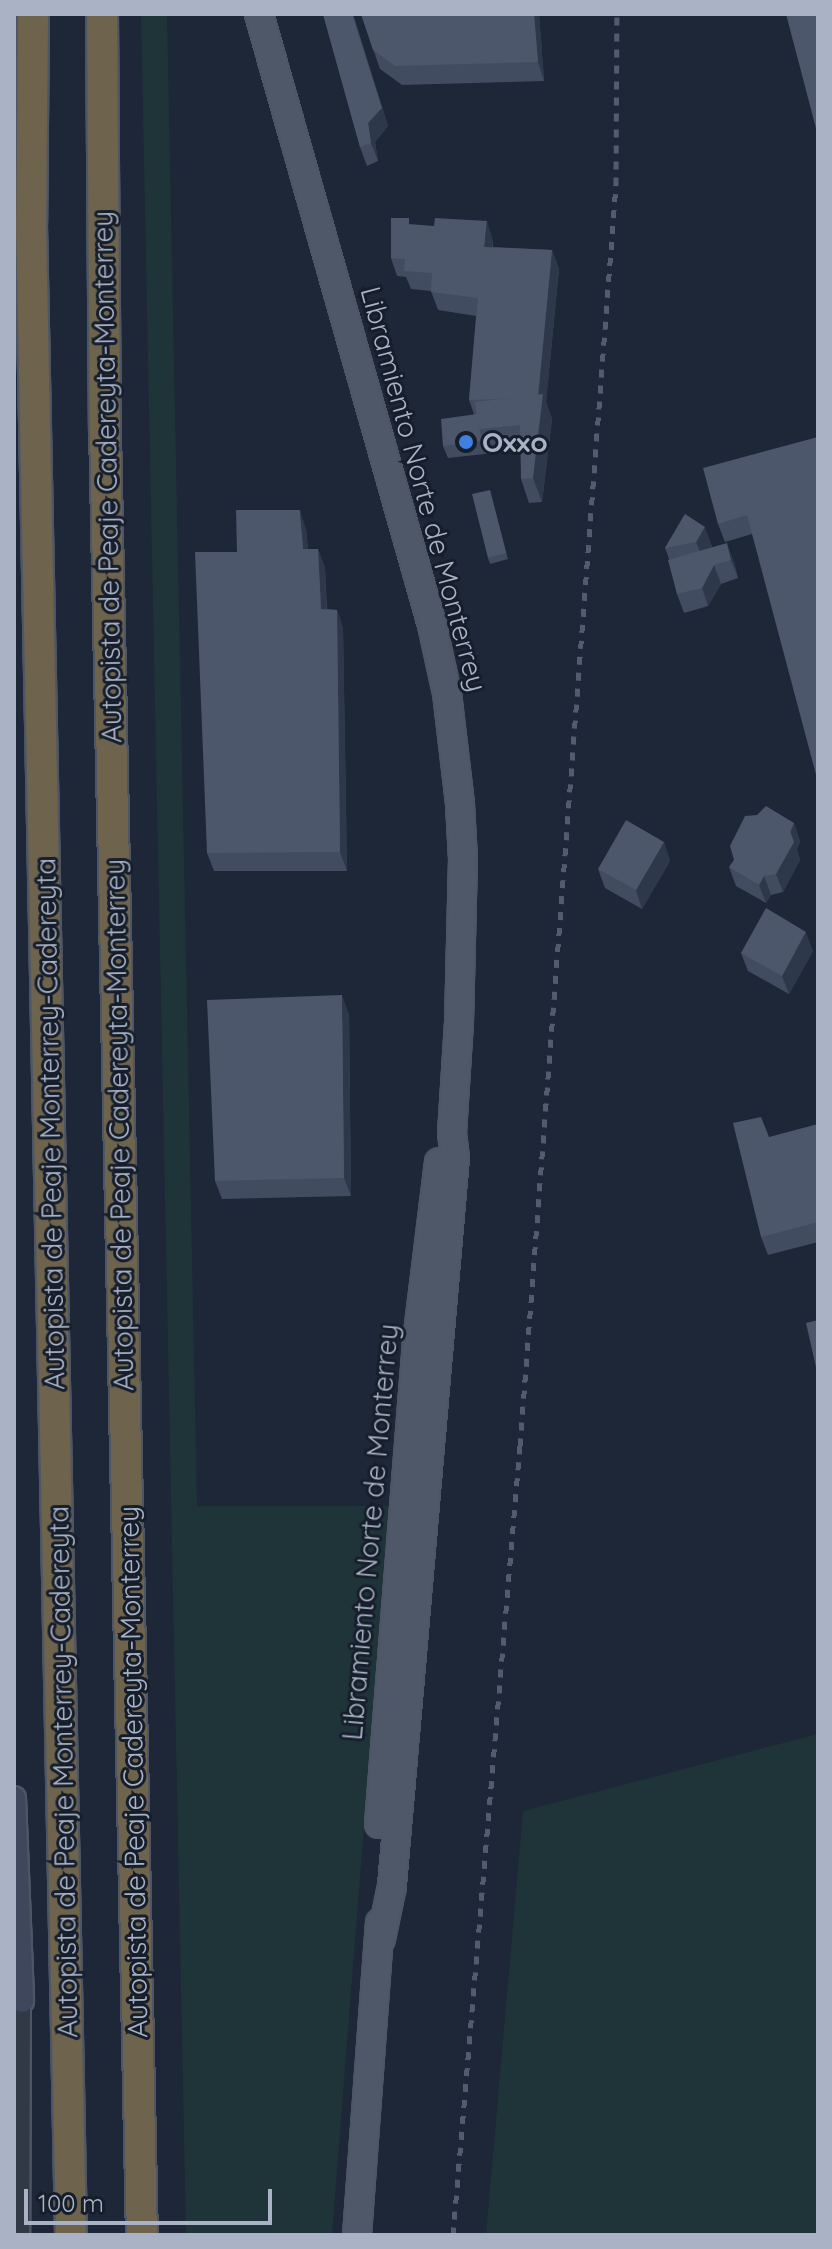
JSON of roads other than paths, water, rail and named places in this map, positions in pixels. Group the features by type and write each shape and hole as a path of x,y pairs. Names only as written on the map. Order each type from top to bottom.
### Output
{"highway":[{"name":"Autopista de Peaje Monterrey-Cadereyta","path":"33,14 31,224 71,2235"},
{"name":"Autopista de Peaje Cadereyta-Monterrey","path":"102,14 105,397 142,2235"}],"main road":[{"name":"Libramiento Norte de Monterrey","path":"259,14 401,513 447,693 463,859 459,1022 452,1133 455,1158 392,1886 381,1939"},
{"name":"Libramiento Norte de Monterrey","path":"357,2235 381,1939 378,1844 422,1289 435,1180 452,1133"},
{"path":"394,1616 405,1571 416,1476 428,1443 424,1418 422,1289"}],"street":[{"path":"14,1798 21,2235"}],"railway":[{"path":"453,2235 520,1446 616,185 617,14"}],"place":[{"name":"Oxxo","path":"466,442"}]}
